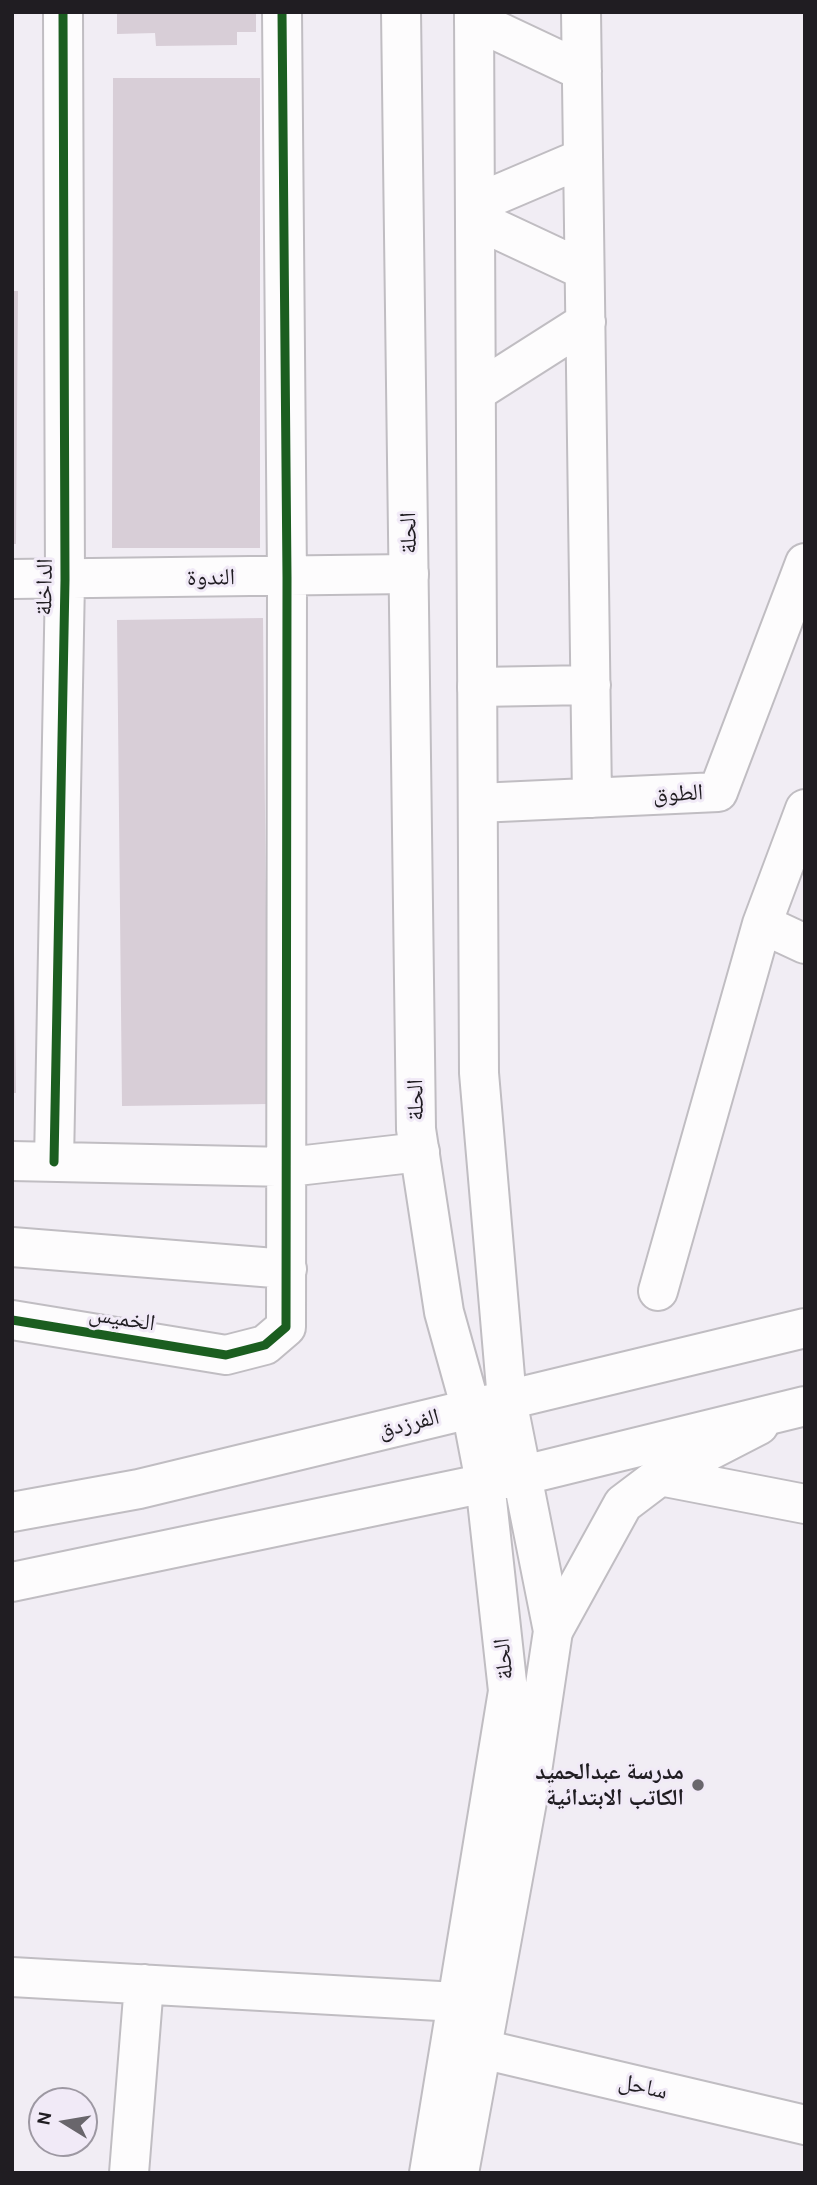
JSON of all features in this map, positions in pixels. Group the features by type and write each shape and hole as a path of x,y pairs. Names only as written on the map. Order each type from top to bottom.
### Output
{"street":[{"name":"الداخلة","path":"54,1163 65,580 63,12"},
{"path":"12,1247 287,1269 287,578 282,12"},
{"name":"الحلة","path":"401,12 416,1129 444,1312 471,1409 485,1482 508,1691 429,2173"},
{"path":"581,12 592,798"},
{"path":"474,16 582,72"},
{"name":"الحلة","path":"460,2173 530,1785 553,1631 508,1400 479,1073 474,16"},
{"path":"475,211 583,158"},
{"path":"475,211 584,270"},
{"path":"476,392 586,322"},
{"name":"الطوق","path":"478,803 718,792 805,563"},
{"name":"الندوة","path":"12,579 287,578 409,574"},
{"path":"477,687 591,685"},
{"path":"658,1291 762,924 805,809"},
{"path":"762,924 805,944"},
{"path":"12,1161 288,1167 420,1152"},
{"name":"الخميس","path":"12,1320 226,1355 265,1345 286,1327 287,1269"},
{"name":"الفرزدق","path":"22,1507 139,1489 805,1328"},
{"path":"12,1583 524,1475 798,1408"},
{"path":"553,1631 623,1504 660,1476 798,1408"},
{"path":"660,1476 805,1504"},
{"path":"12,1977 457,2001"},
{"path":"130,2173 144,1984"},
{"name":"ساحل","path":"482,2049 805,2125"}],"building":[{"path":"117,12 256,12 256,32 237,32 237,45 156,46 155,33 117,34"},
{"path":"113,78 260,78 260,548 112,548"},
{"path":"12,291 18,291 16,544 12,544"},
{"path":"263,618 268,1104 122,1106 117,620"},
{"path":"12,810 16,1093 12,1093"}],"cycle path":[{"path":"54,1162 65,580 63,12"},
{"path":"12,1320 226,1355 265,1345 286,1327 287,577 282,12"}],"place":[{"name":"مدرسة عبدالحميد الكاتب الابتدائية","path":"698,1785"}]}
